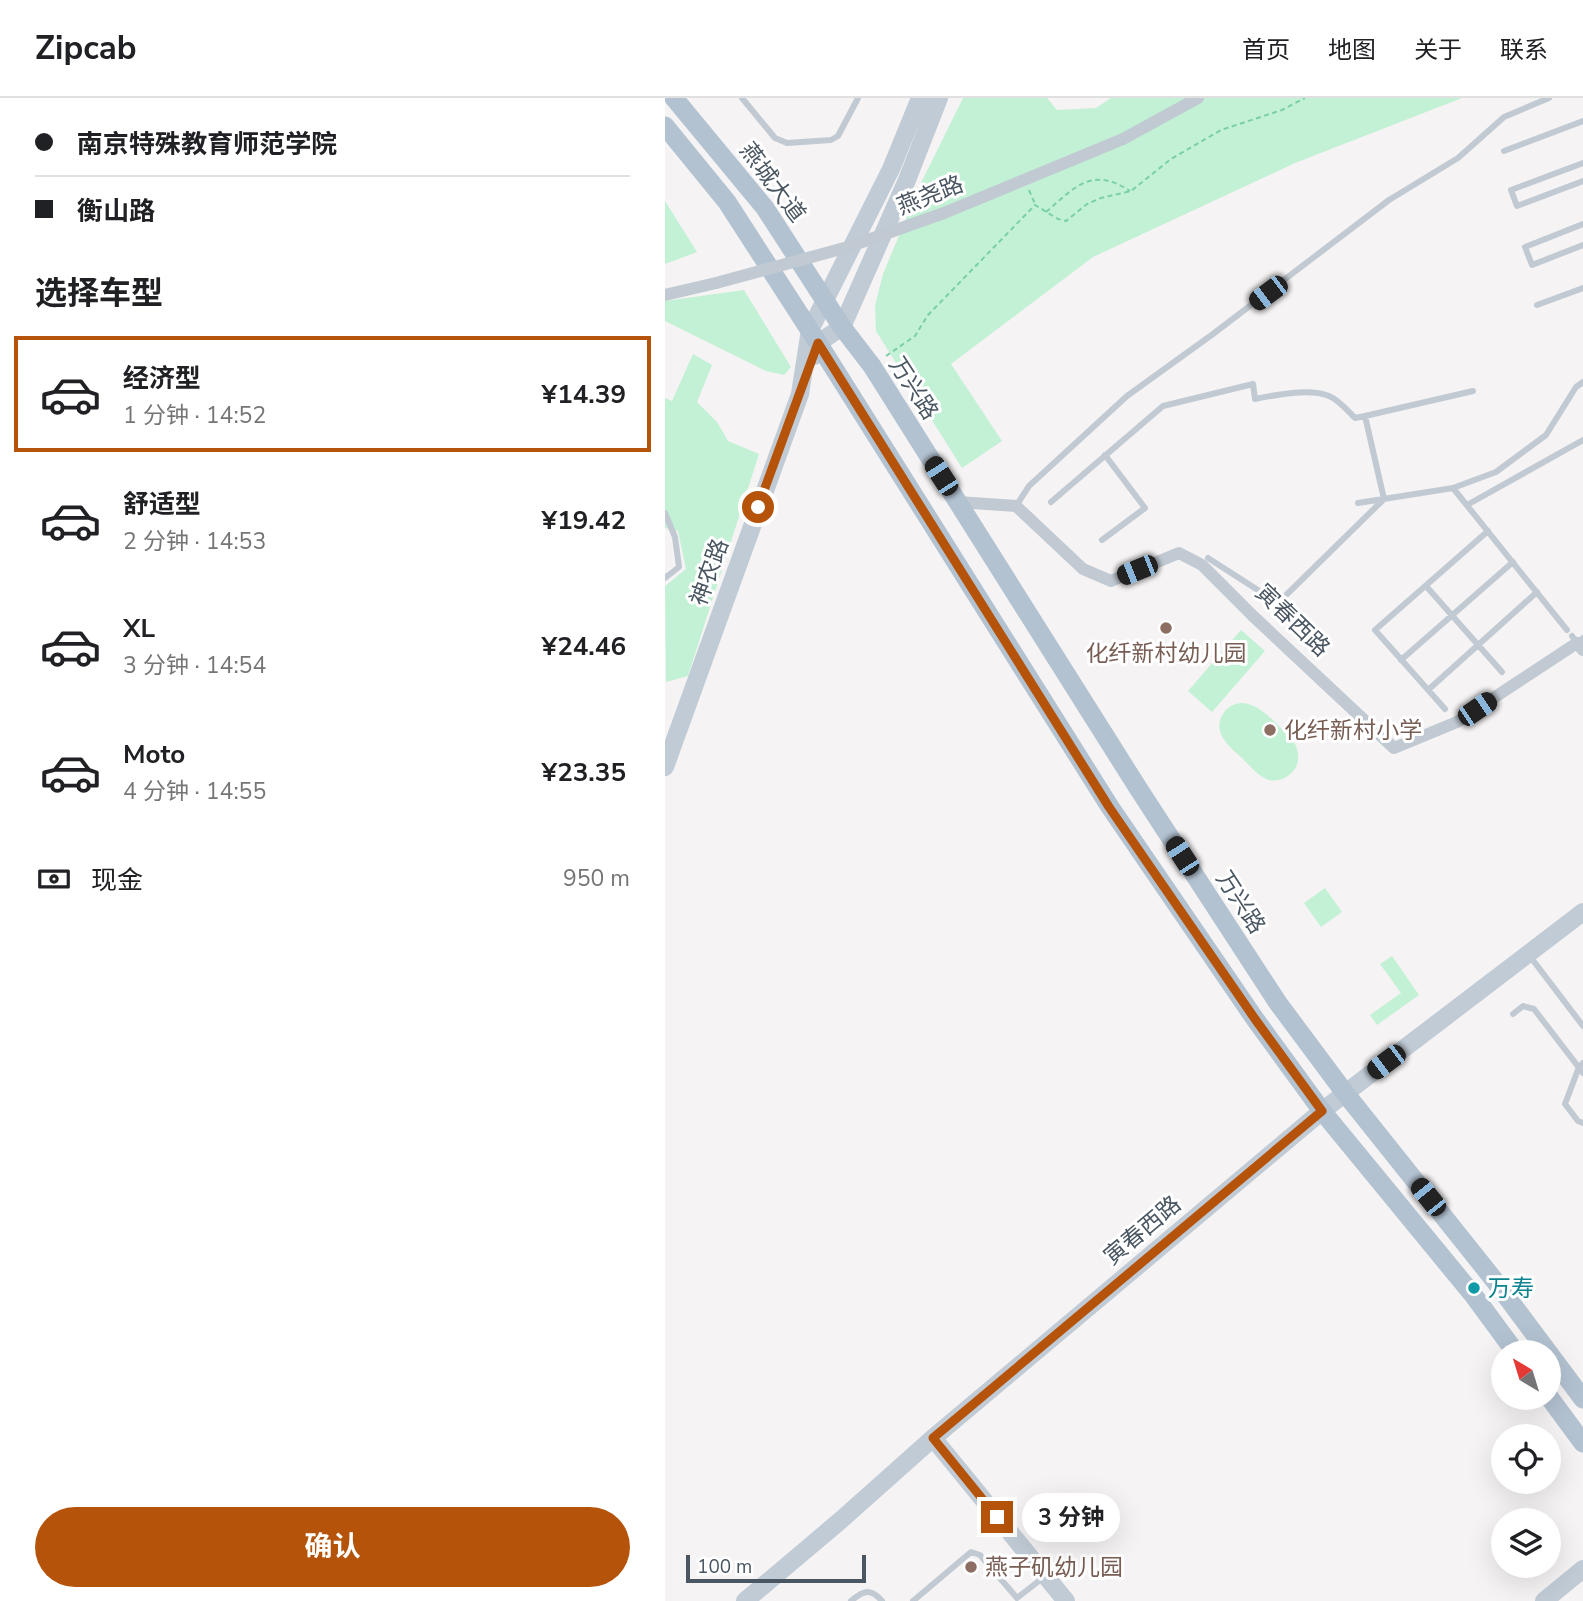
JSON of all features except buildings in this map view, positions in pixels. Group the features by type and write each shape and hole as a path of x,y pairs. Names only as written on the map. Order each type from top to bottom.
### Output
{"main road":[{"name":"燕城大道","path":"674,98 765,208 826,300"},
{"path":"665,126 727,202 1109,807 1255,1019 1322,1111 1474,1296 1506,1340"},
{"name":"万兴路","path":"826,300 842,327 872,366 1278,1003 1345,1093 1495,1281 1583,1399"},
{"path":"1559,1410 1583,1443"}],"street":[{"name":"神农路","path":"665,767 800,394 826,300 891,169 920,98"},
{"path":"814,336 842,327 907,180 939,98"},
{"name":"燕尧路","path":"665,295 848,247 944,213 1123,139 1198,98"},
{"path":"958,502 1016,506"},
{"name":"寅春西路","path":"1016,506 1083,569 1111,581 1179,553 1202,565 1253,617 1394,748 1457,722 1579,642"},
{"name":"寅春西路","path":"745,1601 933,1438 1322,1111 1583,912"},
{"path":"933,1438 1066,1601"},
{"path":"1544,1601 1583,1569"}],"lane":[{"path":"742,98 775,138 787,143 831,140 838,136 858,98"},
{"path":"1016,506 1029,486 1127,396 1389,200 1458,158 1504,117 1549,98"},
{"path":"1504,151 1583,121"},
{"path":"1583,163 1511,190 1517,206 1583,181"},
{"path":"1583,224 1525,247 1532,265 1583,245"},
{"path":"1537,305 1583,288"},
{"path":"1358,503 1453,488 1496,472 1546,435 1576,387 1583,382"},
{"path":"1051,502 1163,406 1253,384 1255,399 1290,393 1327,395 1355,418 1473,391"},
{"path":"1365,416 1384,499"},
{"path":"1467,505 1583,440"},
{"path":"1102,540 1145,508 1105,455"},
{"path":"1453,488 1567,630"},
{"path":"1208,558 1278,603 1384,499"},
{"path":"665,513 675,537 679,567 665,578"},
{"path":"1445,709 1375,630 1488,531"},
{"path":"1401,660 1513,562"},
{"path":"1426,586 1502,672"},
{"path":"1428,690 1537,592"},
{"path":"1528,954 1583,1026"},
{"path":"1513,1014 1523,1006 1534,1009 1582,1068 1565,1104 1578,1121 1583,1123"},
{"path":"913,1601 968,1553 980,1555 1019,1600 1045,1576"},
{"path":"852,1601 864,1591 876,1594 882,1601"}],"path":[{"path":"1025,180 1035,205 1066,221 1087,204 1131,191 1171,159 1221,130 1282,110 1304,98"},
{"path":"1046,212 1072,189 1087,180 1101,178 1131,191"},
{"path":"872,366 915,335 928,315 1035,205"}],"green space":[{"path":"963,98 1047,98 1057,110 1096,108 1111,98 1462,98 1295,163 1093,257 951,364 1002,441 962,468 876,331 875,306 883,274 921,183"},
{"path":"665,201 697,252 665,264"},
{"path":"744,290 791,367 784,375 766,371 665,321 665,301"},
{"path":"693,354 712,365 697,402 717,422 728,441 759,454 688,676 666,682 665,586 686,569 678,531 665,528 665,398 672,401"},
{"path":"1241,630 1265,651 1212,712 1188,691"},
{"path":"1241,703 1264,712 1295,744 1297,764 1286,777 1269,780 1262,777 1224,740 1219,728 1223,714 1226,709"},
{"path":"1325,888 1342,912 1321,927 1304,903"},
{"path":"1392,956 1419,995 1377,1025 1370,1015 1401,993 1380,964"}],"place":[{"name":"化纤新村幼儿园","path":"1166,628"},
{"name":"化纤新村小学","path":"1270,730"},
{"name":"万寿","path":"1474,1288"},
{"name":"燕子矶幼儿园","path":"971,1567"}],"route":[{"path":"758,507 818,343 1109,807 1322,1111 933,1438 997,1517"}]}
